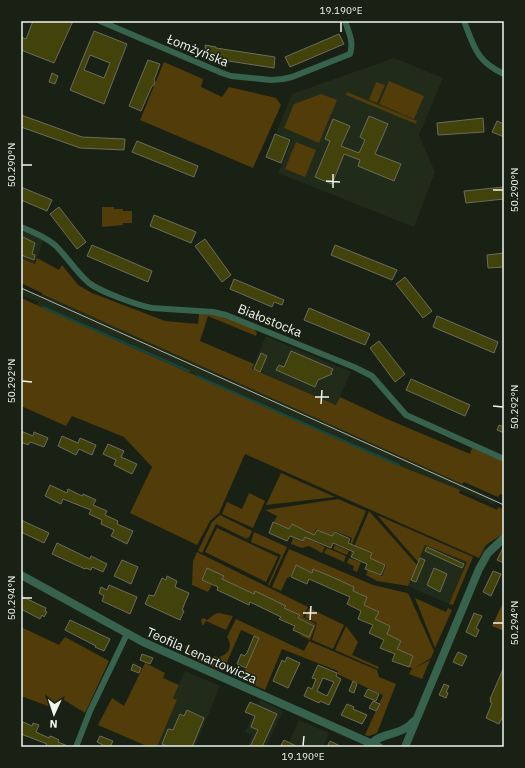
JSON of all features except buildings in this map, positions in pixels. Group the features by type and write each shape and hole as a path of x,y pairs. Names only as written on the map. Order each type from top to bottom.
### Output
{"street":[{"name":"Łomżyńska","path":"100,21 222,73 231,76 276,80 292,77 350,54 352,41 345,21"},
{"path":"464,21 476,52 482,60 492,69 504,74"},
{"name":"Białostocka","path":"21,227 49,240 90,284 100,289 143,306 152,308 213,312 226,315 354,367 372,376 406,415 504,459"},
{"path":"405,747 479,569 488,553 504,538"},
{"name":"Teofila Lenartowicza","path":"21,575 127,634 375,745"},
{"path":"76,747 90,711 127,634"},
{"path":"375,745 376,740 405,729 412,724 418,715"}],"shaded area":[{"path":"394,58 443,78 419,135 435,172 414,227 278,173 292,140 276,133 292,94"},
{"path":"164,62 203,79 201,87 222,97 229,87 276,98 281,105 253,168 140,120"},
{"path":"389,81 424,96 414,119 379,104"},
{"path":"376,82 385,85 377,103 369,100"},
{"path":"347,92 417,121 416,124 346,95"},
{"path":"321,94 337,100 319,143 284,128 294,104"},
{"path":"296,142 316,150 305,177 285,169"},
{"path":"102,207 114,207 114,209 123,209 123,211 132,211 132,223 102,227"},
{"path":"21,230 44,239 35,264 21,258"},
{"path":"21,258 35,264 37,258 59,270 62,265 78,285 92,293 165,321 198,324 199,314 207,314 227,318 254,329 257,333 256,336 208,316 200,341 254,364 252,369 336,405 340,397 387,419 470,454 472,448 504,462 504,495 500,494 498,497 464,482 462,484 42,294 21,283"},
{"path":"21,287 41,296 42,294 230,378 497,500 494,505 400,466 37,305 38,302 21,294"},
{"path":"21,298 400,466 460,490 459,493 497,510 498,507 504,510 504,533 486,545 479,558 245,454 219,513 210,521 197,545 130,513 152,467 124,437 72,416 66,426 21,406"},
{"path":"266,336 351,372 336,405 252,369"},
{"path":"281,473 335,497 266,505"},
{"path":"249,493 265,501 253,528 222,514 227,502 242,509"},
{"path":"338,499 366,511 350,549 348,549 352,538 335,531 332,536 316,529 311,540 325,547 322,553 309,546 302,548 291,544 293,538 303,542 308,531 291,524 289,529 274,522 277,516 265,510"},
{"path":"369,511 417,565 408,586 377,581 366,575 368,570 382,576 386,565 370,558 372,553 356,546 350,556"},
{"path":"220,515 252,531 249,538 248,537 247,539 216,524 202,553 198,551 212,522"},
{"path":"377,515 473,557 453,605 449,604 467,562 425,545 418,562"},
{"path":"217,528 278,557 266,582 205,552"},
{"path":"254,532 287,547 269,586 268,585 281,555 251,542"},
{"path":"335,545 349,551 347,555 333,549"},
{"path":"425,545 467,562 449,604 408,586"},
{"path":"327,548 346,556 344,562 324,553"},
{"path":"289,549 373,585 407,593 434,651 431,658 413,669 409,667 413,656 397,649 401,641 387,634 390,626 375,619 379,612 364,605 367,597 353,591 354,587 314,569 312,573 296,565 290,577 287,578 281,591 272,587"},
{"path":"197,552 308,607 303,617 316,624 310,640 300,634 309,637 314,625 299,618 300,615 285,608 286,606 255,591 254,594 222,579 223,576 207,568 202,580 212,585 208,592 192,585 193,561"},
{"path":"349,558 361,562 357,572 353,570 354,566 347,563"},
{"path":"415,598 446,612 448,608 452,610 435,648"},
{"path":"504,601 504,631 492,626"},
{"path":"309,608 344,625 333,649 312,640 317,623 305,617"},
{"path":"219,613 233,616 226,630 206,621 202,625 201,619 204,618 207,620"},
{"path":"236,619 304,651 309,641 377,670 379,677 396,684 377,733 369,736 365,735 383,695 337,674 338,671 282,649 265,690 241,679 259,638 241,630 223,671 215,668 219,657 228,652 230,643 227,637"},
{"path":"346,626 358,642 352,655 379,667 378,669 335,650"},
{"path":"21,627 59,645 65,637 109,661 85,713 61,698 53,708 21,696"},
{"path":"190,645 189,650 212,660 214,656 218,657 213,667 186,654 185,646"},
{"path":"430,660 422,679 409,674 411,670"},
{"path":"145,663 165,673 163,678 179,685 173,698 177,700 157,747 149,747 98,725 112,698 124,706"},
{"path":"185,671 220,686 195,747 157,747 176,700 173,699"},
{"path":"260,700 283,711 266,747 248,747 252,735 245,732"},
{"path":"299,720 329,733 323,747 287,747"}],"waterway":[{"path":"43,307 189,371"},
{"path":"197,376 399,465"}],"tram line":[{"path":"21,288 504,505"}]}
